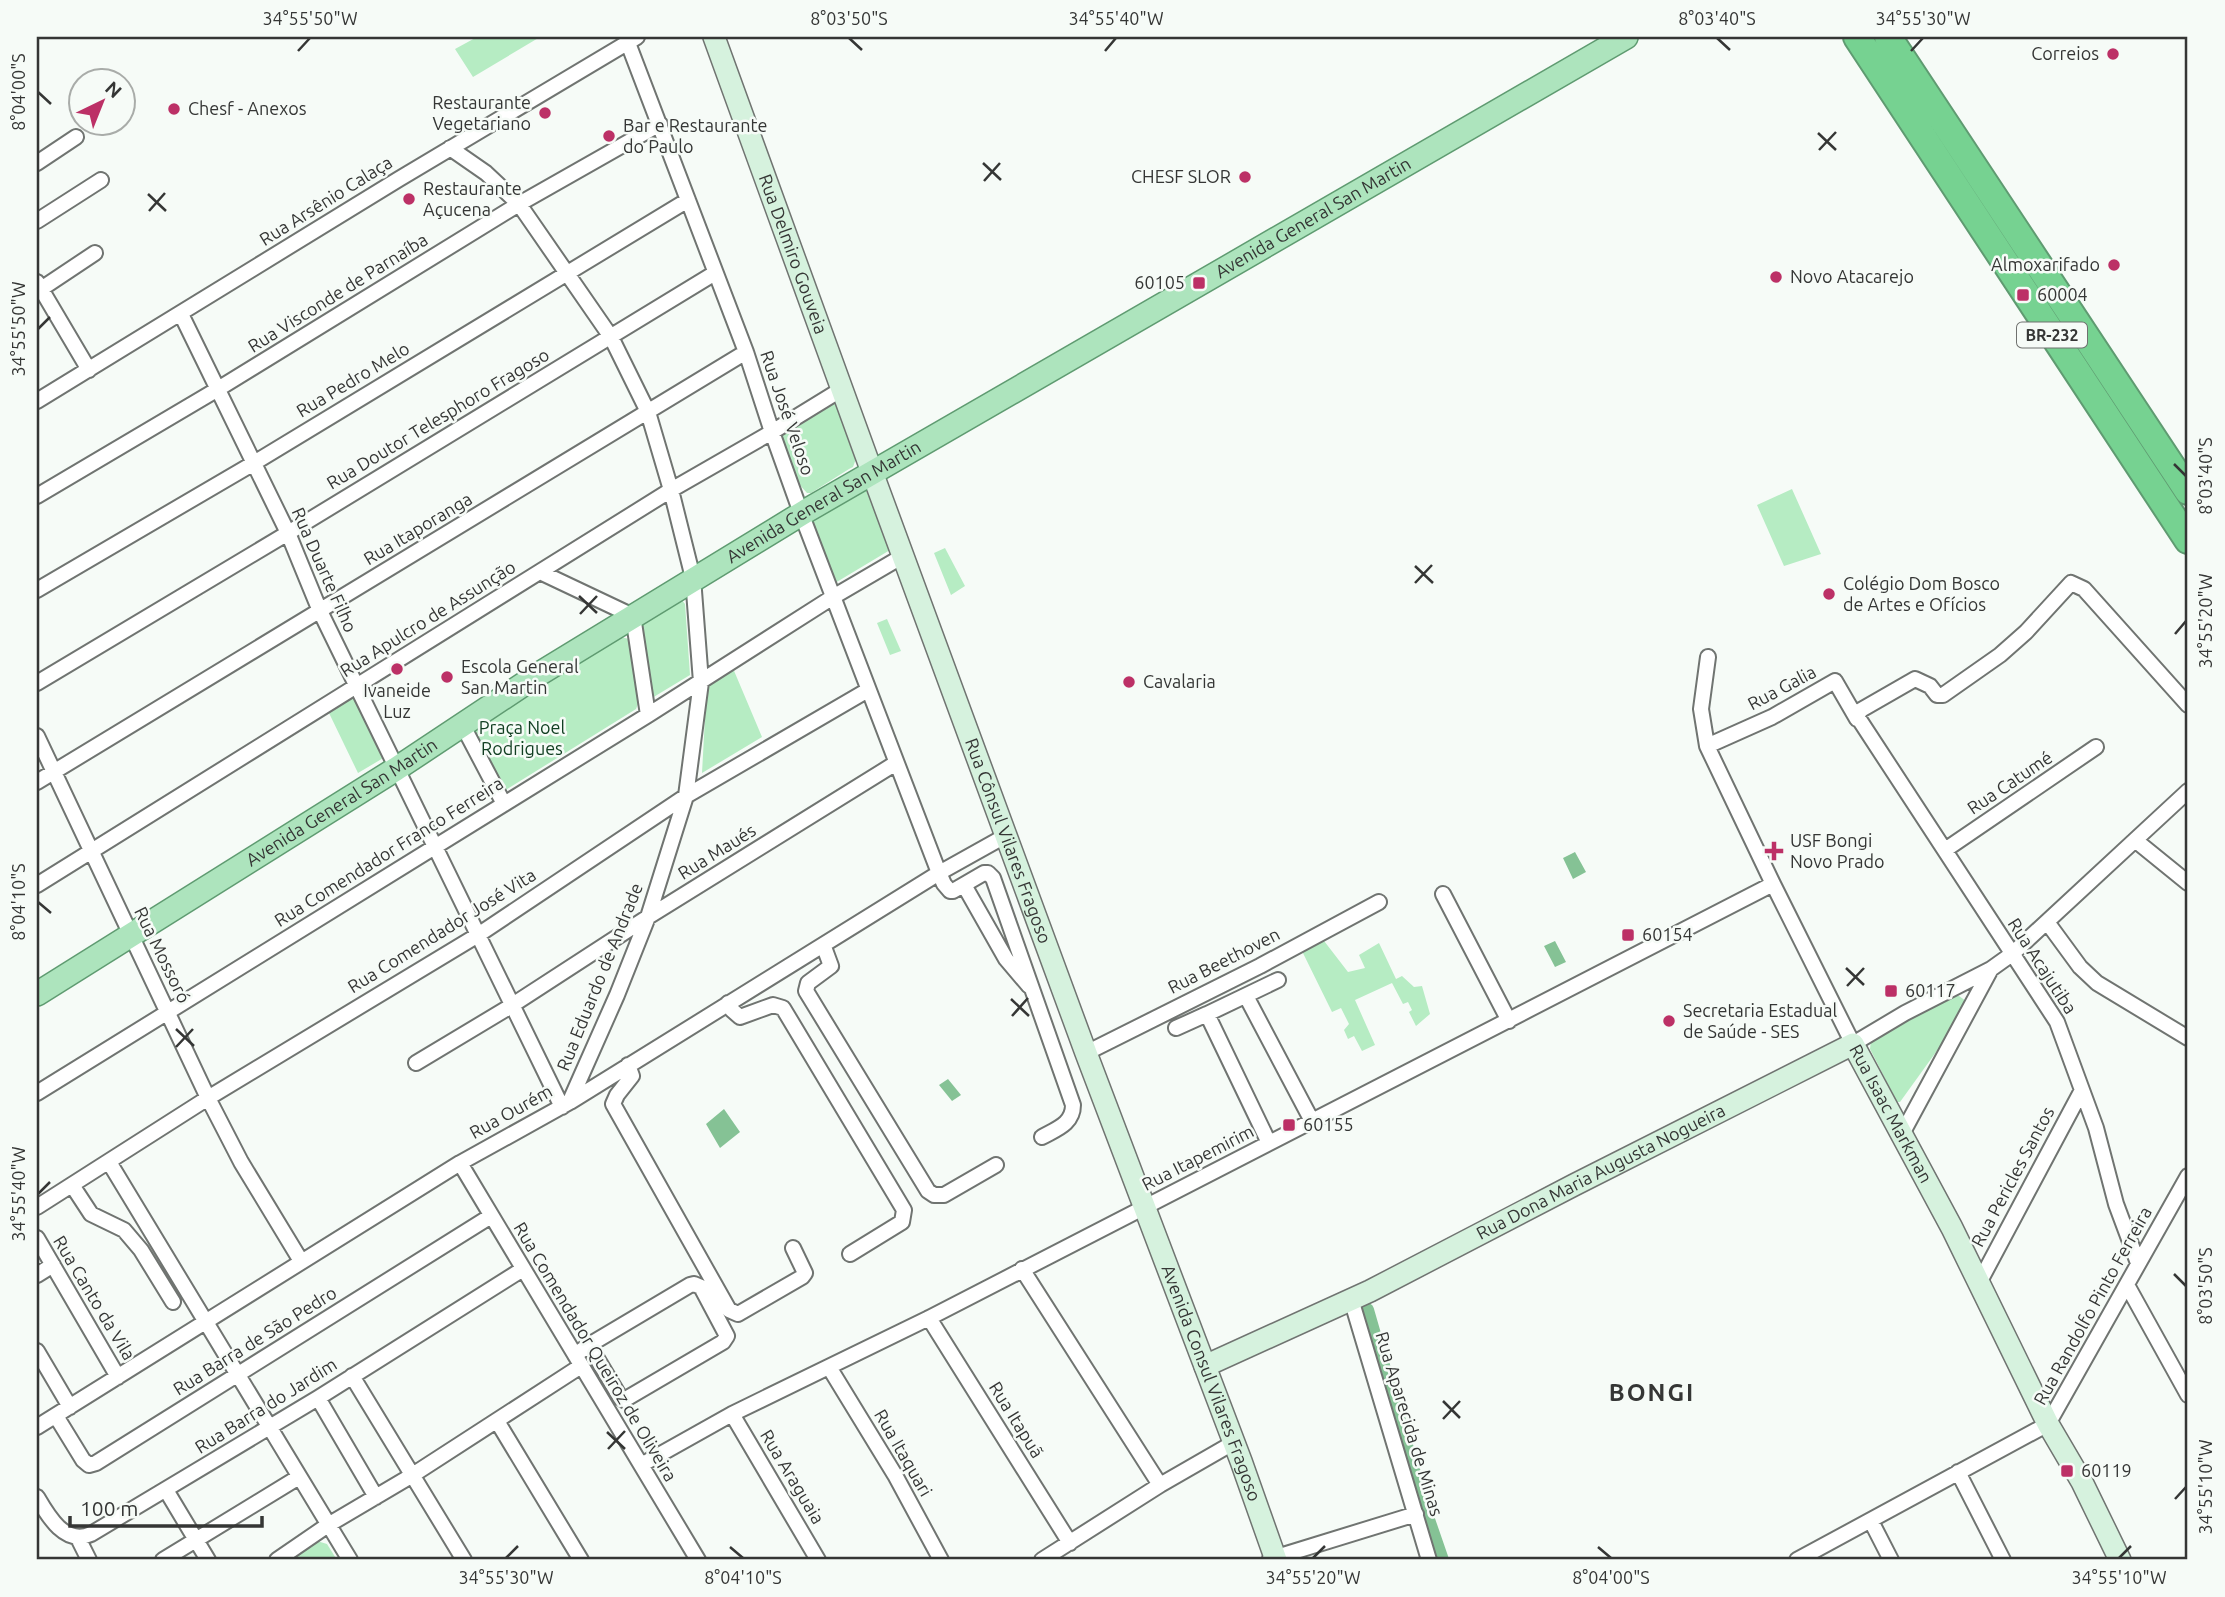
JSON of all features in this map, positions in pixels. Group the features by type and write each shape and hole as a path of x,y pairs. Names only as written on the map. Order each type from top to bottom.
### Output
{"highway":[{"path":"1839,37 1874,90 1890,107 1918,128 1964,149"},
{"name":"BR-232","path":"1857,37 2188,540"},
{"name":"BR-232","path":"1888,37 2188,491"}],"main road":[{"name":"Avenida General San Martin","path":"37,994 396,769 538,674 693,578 1626,37"}],"street":[{"name":"Rua Delmiro Gouveia","path":"714,37 872,472"},
{"name":"Rua José Veloso","path":"633,40 660,124 746,352 772,432 895,763 939,873"},
{"name":"Rua Arsênio Calaça","path":"37,401 450,148 633,40"},
{"name":"Rua Visconde de Parnaíba","path":"37,496 218,389 519,204 660,124"},
{"path":"37,163 76,137"},
{"name":"Rua Eduardo de Andrade","path":"450,148 486,173 519,204 611,337 648,412 693,578 701,682 686,796 648,917 617,995 566,1104"},
{"path":"37,221 101,180"},
{"name":"Rua Pedro Melo","path":"37,590 254,463 688,200"},
{"path":"89,370 39,285 95,253"},
{"name":"Rua Doutor Telesphoro Fragoso","path":"37,683 715,273"},
{"name":"Rua Duarte Filho","path":"181,314 288,533 320,611 356,687 512,1006 566,1104"},
{"name":"Rua Itaporanga","path":"37,782 746,352"},
{"name":"Rua Apulcro de Assunção","path":"37,885 671,490 842,389"},
{"name":"Rua Cônsul Vilares Fragoso","path":"872,472 1086,1053 1146,1206"},
{"name":"Rua Comendador Franco Ferreira","path":"37,1093 903,556"},
{"path":"540,572 633,616 648,715"},
{"path":"1857,717 1861,710 1915,679 1930,686 1937,695 1943,695 2000,655 2026,632 2068,584 2074,583 2084,589 2188,705"},
{"name":"Rua Isaac Markman","path":"1708,657 1701,709 1707,746 1853,1044 1902,1134 2048,1424 2082,1482 2120,1560"},
{"name":"Rua Galia","path":"1707,746 1772,717 1835,681 1857,717"},
{"name":"Rua Comendador José Vita","path":"37,1207 208,1098 478,935 686,796 868,690"},
{"name":"Rua Acajutiba","path":"1857,717 2057,1022 2096,1128 2116,1204 2138,1263"},
{"path":"463,726 504,804"},
{"name":"Rua Mossoró","path":"37,736 208,1098 241,1162 301,1261"},
{"name":"Rua Catumé","path":"1945,850 2096,747"},
{"name":"Rua Maués","path":"416,1063 512,1006 648,917 895,763"},
{"name":"Rua Dona Maria Augusta Nogueira","path":"1205,1366 1351,1299 1572,1181 1853,1044 1905,1013 1991,969 2012,954 2188,791"},
{"name":"Rua Ourém","path":"37,1427 460,1163 566,1104 824,947 939,873 1007,835"},
{"path":"2135,840 2188,883"},
{"path":"939,873 950,891 985,873 993,878 1073,1105 1073,1115 1068,1122 1042,1137"},
{"name":"Rua Itapemirim","path":"641,1465 732,1414 929,1318 1773,884"},
{"path":"964,885 1006,959 1033,990"},
{"path":"1443,894 1509,1021"},
{"name":"Rua Beethoven","path":"1086,1053 1379,902"},
{"path":"2047,922 2080,967 2097,983 2188,1038"},
{"path":"824,947 831,966 808,983 806,991 928,1191 934,1195 944,1195 996,1165"},
{"name":"Rua Dona Maria Augusta Nogueira","path":"1902,1134 1991,969"},
{"path":"1176,1028 1279,980"},
{"path":"1246,996 1312,1121"},
{"path":"728,1003 740,1017 773,1005 783,1008 904,1210 902,1222 850,1254"},
{"path":"1207,1014 1269,1143"},
{"path":"628,1065 632,1076 617,1095 614,1104 729,1310 738,1314 802,1277 805,1273 793,1248"},
{"name":"Rua Pericles Santos","path":"1979,1283 2082,1090"},
{"path":"109,1162 350,1560"},
{"name":"Rua Comendador Queiroz de Oliveira","path":"460,1163 698,1560"},
{"name":"Rua Randolfo Pinto Ferreira","path":"1797,1560 2048,1424 2188,1177"},
{"path":"72,1185 91,1214 124,1230 141,1250 173,1302"},
{"name":"Avenida Consul Vilares Fragoso","path":"1146,1206 1273,1559"},
{"name":"Rua Barra de São Pedro","path":"57,1416 83,1460 92,1465 491,1216"},
{"name":"Rua Canto da Vila","path":"37,1238 118,1377"},
{"path":"37,1275 52,1265"},
{"name":"Rua Barra do Jardim","path":"78,1538 90,1534 166,1490 523,1269"},
{"path":"1022,1269 1160,1485"},
{"path":"277,1560 328,1525 497,1421 578,1360 589,1345 694,1284 701,1287 727,1336 723,1342 624,1400 589,1345"},
{"path":"2127,1285 2186,1386"},
{"name":"Rua Aparecida de Minas","path":"1351,1299 1429,1560"},
{"name":"Rua Itapuã","path":"929,1318 1070,1543"},
{"path":"37,1351 70,1407"},
{"name":"Rua Itaquari","path":"829,1367 895,1475 941,1560"},
{"path":"352,1376 464,1560"},
{"path":"318,1398 376,1497"},
{"name":"Rua Araguaia","path":"732,1414 818,1560"},
{"path":"497,1421 582,1560"},
{"path":"1042,1560 1160,1485 1233,1443"},
{"path":"1958,1472 2003,1560"},
{"path":"163,1560 299,1477"},
{"path":"166,1490 208,1560"},
{"path":"37,1497 58,1527 70,1536 78,1538 89,1560"},
{"path":"1273,1559 1416,1514"},
{"path":"1871,1521 1891,1560"}],"green space":[{"path":"477,37 540,37 473,77 455,49"},
{"path":"834,398 857,456 853,467 807,493 798,483 780,434"},
{"path":"868,486 890,550 835,583 812,519"},
{"path":"1792,489 1821,554 1784,566 1757,505"},
{"path":"945,548 965,586 951,595 934,553"},
{"path":"681,599 685,604 690,675 652,698 642,623"},
{"path":"887,619 901,651 890,655 877,623"},
{"name":"Praça Noel Rodrigues","path":"621,637 629,639 631,643 638,704 636,709 504,791 470,728"},
{"path":"732,666 762,737 702,773 707,681"},
{"path":"356,696 385,757 358,773 329,713"},
{"path":"1321,937 1348,972 1365,968 1359,955 1379,943 1396,979 1402,976 1414,987 1422,986 1430,1014 1416,1026 1409,1012 1412,1010 1408,1002 1403,1004 1392,983 1355,1000 1375,1045 1362,1051 1354,1036 1348,1039 1344,1030 1349,1024 1341,1008 1332,1012 1300,947"},
{"path":"1953,996 1959,996 1966,1001 1967,1009 1900,1102 1897,1102 1870,1049 1871,1040 1875,1035"},
{"path":"317,1541 327,1544 337,1560 288,1560"}],"shaded area":[{"path":"1575,852 1586,872 1573,879 1563,858"},
{"path":"1555,941 1566,962 1555,967 1544,946"},
{"path":"948,1079 961,1095 952,1101 939,1085"},
{"path":"724,1109 740,1132 720,1148 706,1124"}],"waterway":[{"path":"1367,1310 1424,1508 1442,1560"}],"place":[{"name":"Correios","path":"2113,54"},
{"name":"Chesf - Anexos","path":"174,109"},
{"name":"Restaurante Vegetariano","path":"545,113"},
{"name":"Bar e Restaurante do Paulo","path":"609,136"},
{"name":"CHESF SLOR","path":"1245,177"},
{"name":"Restaurante Açucena","path":"409,199"},
{"name":"Almoxarifado","path":"2114,265"},
{"name":"Novo Atacarejo","path":"1776,277"},
{"name":"60105","path":"1199,283"},
{"name":"60004","path":"2023,295"},
{"name":"Colégio Dom Bosco de Artes e Ofícios","path":"1829,594"},
{"name":"Ivaneide Luz","path":"397,669"},
{"name":"Escola General San Martin","path":"447,677"},
{"name":"Cavalaria","path":"1129,682"},
{"name":"USF Bongi Novo Prado","path":"1774,851"},
{"name":"60154","path":"1628,935"},
{"name":"60117","path":"1891,991"},
{"name":"Secretaria Estadual de Saúde - SES","path":"1669,1021"},
{"name":"60155","path":"1289,1125"},
{"name":"60119","path":"2067,1471"}],"district":[{"name":"BONGI","path":"1652,1393"}]}
